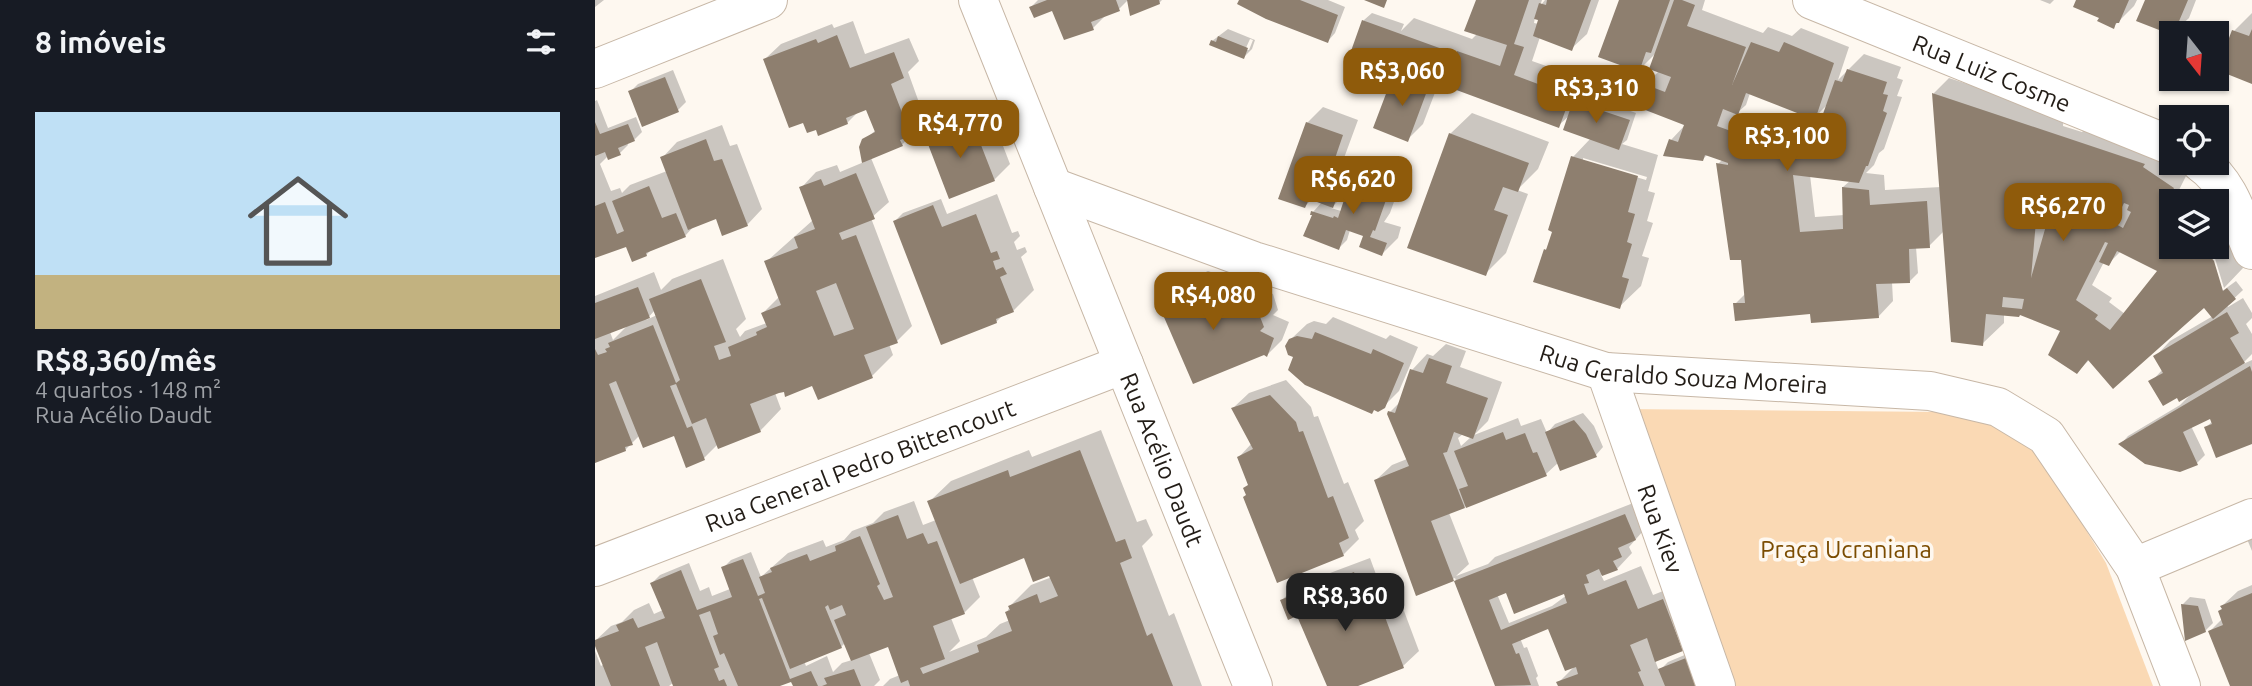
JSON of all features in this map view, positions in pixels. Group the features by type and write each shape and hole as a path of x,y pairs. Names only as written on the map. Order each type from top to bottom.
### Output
{"street":[{"path":"595,69 768,0"},
{"name":"Rua Acélio Daudt","path":"978,0 1253,686"},
{"name":"Rua Luiz Cosme","path":"1812,0 2159,141"},
{"path":"2214,175 2227,193 2252,250"},
{"name":"Rua Geraldo Souza Moreira","path":"1053,187 1254,261 1606,372 1930,391 1998,407 2046,436 2136,567 2181,686"},
{"name":"Rua General Pedro Bittencourt","path":"595,567 1124,364"},
{"name":"Rua Kiev","path":"1606,372 1716,686"},
{"path":"2136,567 2252,518"}],"green space":[{"name":"Praça Ucraniana","path":"1624,409 1944,412 2003,426 2035,446 2106,563 2153,686 1725,686"}],"building":[{"path":"1047,0 1116,0 1120,11 1091,22 1094,30 1064,40 1052,11 1034,18 1029,7"},
{"path":"1127,0 1159,0 1160,4 1130,16"},
{"path":"1239,0 1300,0 1338,15 1328,43 1266,19 1237,4"},
{"path":"1364,0 1387,0 1384,8"},
{"path":"1476,0 1529,0 1514,44 1524,47 1514,75 1554,90 1557,84 1573,90 1559,128 1351,51 1362,20 1456,54 1457,51 1500,66 1507,45 1464,31"},
{"path":"1547,0 1591,0 1572,51 1533,36 1539,3 1546,5"},
{"path":"1619,0 1670,0 1651,53 1646,52 1639,72 1598,57"},
{"path":"1674,0 1695,5 1687,26 1746,47 1732,85 1751,42 1779,52 1784,42 1834,63 1815,120 1746,93 1738,115 1723,109 1717,126 1803,157 1808,141 1813,142 1835,80 1842,82 1847,69 1887,82 1883,94 1888,95 1883,111 1887,113 1859,183 1793,175 1800,232 1843,229 1842,187 1869,190 1870,205 1927,201 1930,248 1909,249 1910,283 1876,284 1879,318 1811,323 1810,314 1735,321 1733,303 1745,303 1741,260 1730,260 1716,163 1728,163 1705,155 1703,161 1663,156 1669,139 1678,142 1684,125 1635,106 1644,84 1665,92 1671,77 1649,69"},
{"path":"2076,0 2129,0 2114,29 2097,21 2099,18 2073,7"},
{"path":"2145,0 2188,0 2179,21 2159,21 2159,30 2136,21"},
{"path":"2252,29 2252,84 2229,75 2229,38 2232,30 2249,36"},
{"path":"837,35 850,68 894,52 904,78 891,84 911,136 900,140 903,146 862,163 859,147 862,139 875,132 866,110 846,118 848,124 818,136 816,130 807,133 803,123 789,128 763,59 816,39 818,43"},
{"path":"1218,36 1248,48 1244,59 1209,45 1211,40 1216,42"},
{"path":"1414,76 1430,83 1408,142 1373,128 1392,78 1410,85"},
{"path":"665,77 679,112 642,127 628,91"},
{"path":"1932,93 2145,164 2143,167 2174,188 2159,189 2159,259 2212,259 2223,291 2227,288 2236,299 2213,319 2204,308 2113,389 2088,360 2077,374 2048,355 2060,331 2020,315 1986,314 1983,346 1951,342","holes":["2039,187 2056,191 2031,278","2124,203 2129,205 2127,210 2131,212 2123,228 2114,223","2105,242 2108,243 2099,262 2109,266 2117,251 2157,271 2110,330 2095,319 2098,315 2076,300","2003,297 2024,299 2022,309 2002,307"]},
{"path":"1573,101 1630,120 1619,150 1563,130"},
{"path":"595,122 600,134 628,124 635,141 618,148 621,155 608,160 605,152 595,156"},
{"path":"972,122 995,181 949,199 926,139"},
{"path":"1306,122 1343,135 1330,173 1344,178 1333,208 1309,199 1305,208 1278,199"},
{"path":"1449,133 1529,163 1518,192 1503,187 1494,210 1508,215 1486,276 1407,248"},
{"path":"706,139 714,161 722,159 748,226 722,236 716,219 688,230 660,157"},
{"path":"1571,156 1638,176 1628,212 1635,214 1627,242 1632,244 1622,277 1629,279 1620,309 1533,282 1552,232 1548,230"},
{"path":"856,173 875,219 839,233 842,240 856,235 898,343 864,355 873,378 818,400 812,386 785,397 784,392 779,393 750,404 761,432 718,449 706,418 692,424 676,384 670,386 687,428 692,426 705,460 686,468 674,436 643,448 616,381 609,384 633,445 625,447 626,451 595,463 595,349 598,355 607,352 605,349 610,347 608,343 653,325 676,383 680,380 649,299 701,279 726,342 714,346 719,360 731,356 728,347 757,335 756,332 767,327 761,313 781,305 764,261 798,248 794,237 815,229 799,187 821,179 824,186","holes":["836,283 854,329 834,336 816,291"]},
{"path":"1353,173 1391,186 1375,231 1373,230 1370,237 1387,243 1382,256 1359,247 1363,236 1346,230 1339,250 1303,236 1312,215 1311,211 1338,218"},
{"path":"649,186 662,218 676,213 686,237 646,253 647,256 632,262 626,247 595,258 595,206 605,202 617,234 624,231 612,201"},
{"path":"933,205 942,227 976,214 991,253 997,251 1000,259 993,261 996,270 1003,267 1007,274 1000,277 1014,312 996,319 997,323 941,345 893,221"},
{"path":"1191,285 1257,309 1264,327 1260,331 1274,338 1267,357 1264,355 1193,384 1157,301"},
{"path":"638,287 650,318 595,339 595,303"},
{"path":"2227,312 2239,333 2230,338 2245,363 2179,402 2177,398 2163,406 2148,381 2163,373 2153,356"},
{"path":"1315,332 1371,354 1373,349 1404,363 1385,408 1378,412 1374,410 1372,414 1305,385 1288,370 1293,357 1288,355 1285,346 1289,339 1297,336 1312,339"},
{"path":"1429,358 1452,366 1446,383 1488,398 1473,439 1454,432 1447,452 1443,453 1465,508 1431,521 1454,581 1416,596 1374,480 1409,466 1387,414 1388,411 1395,413 1410,369 1423,373"},
{"path":"2250,366 2252,444 2216,458 2204,427 2212,424 2210,419 2183,432 2198,465 2180,472 2145,464 2118,444"},
{"path":"1270,395 1296,422 1299,432 1303,431 1328,498 1333,496 1349,538 1339,543 1344,556 1277,583 1243,497 1246,495 1243,488 1248,485 1237,457 1253,449 1231,408"},
{"path":"1574,420 1586,434 1597,457 1560,471 1545,432"},
{"path":"1503,432 1506,440 1525,433 1547,476 1466,508 1459,489 1468,486 1454,451"},
{"path":"1080,450 1116,542 1125,539 1132,558 1120,563 1147,636 1152,633 1173,686 910,686 908,680 901,683 888,647 851,661 834,620 846,615 842,605 830,610 828,605 825,607 842,648 790,669 762,598 759,599 790,679 811,671 818,686 793,686 791,682 780,686 738,686 724,653 720,655 713,636 718,634 710,611 699,615 719,667 714,669 719,681 724,679 727,686 673,686 657,642 645,647 660,686 611,686 595,640 619,631 616,625 633,618 638,628 665,618 650,583 681,570 697,610 732,597 721,567 743,559 758,596 765,593 759,577 772,572 770,568 807,554 810,561 836,551 835,546 860,536 884,600 893,597 866,527 898,515 907,539 923,533 928,544 937,541 965,614 933,626 945,659 920,668 923,674 979,652 977,645 1012,631 1005,612 1010,610 1008,606 1037,594 1040,603 1058,596 1049,576 1033,582 1024,558 960,584 927,501 1008,470 1010,477"},
{"path":"1625,514 1636,540 1618,548 1622,557 1613,561 1618,570 1602,576 1599,569 1586,575 1589,583 1584,584 1588,595 1626,580 1638,609 1663,599 1683,651 1655,662 1647,638 1630,645 1644,686 1558,686 1556,682 1578,674 1576,667 1565,671 1548,629 1512,644 1516,654 1519,653 1531,685 1495,686 1454,581","holes":["1506,593 1514,614 1564,594 1567,603 1501,630 1489,600"]},
{"path":"1354,572 1369,614 1382,609 1404,668 1358,686 1327,686 1297,616 1288,620 1280,600"},
{"path":"2252,593 2252,686 2230,686 2208,631 2223,625 2218,611 2222,609 2220,606"},
{"path":"2181,604 2198,606 2206,632 2185,641"},
{"path":"1686,658 1696,686 1665,686 1658,669"},
{"path":"854,669 861,686 822,686 827,684 824,678"}]}
